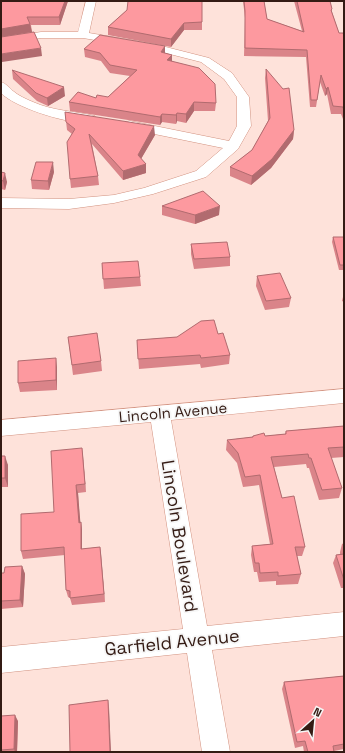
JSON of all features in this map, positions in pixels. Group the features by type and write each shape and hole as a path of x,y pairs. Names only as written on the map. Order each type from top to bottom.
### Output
{"street":[{"path":"82,35 91,1"},
{"path":"1,41 41,35 82,35 154,47 205,60 228,76 243,97 244,126 233,146 201,174 148,190 114,198 69,204 1,203"},
{"path":"1,86 8,95 47,112 102,121"},
{"path":"118,124 157,130 233,146"},
{"name":"Lincoln Avenue","path":"1,428 160,414 340,393"},
{"name":"Lincoln Boulevard","path":"160,414 216,752"},
{"name":"Garfield Avenue","path":"1,660 344,624"}],"building":[{"path":"1,1 65,1 59,17 27,17 30,24 1,29"},
{"path":"128,1 202,1 202,22 184,23 171,39 108,27 127,10"},
{"path":"244,1 264,1 267,19 304,32 297,1 330,1 331,10 339,33 343,33 344,35 344,111 343,107 333,106 328,87 326,89 321,75 317,100 311,100 307,50 245,48"},
{"path":"34,32 41,48 1,54 1,37"},
{"path":"100,35 165,46 161,52 172,55 167,60 199,68 215,84 216,103 194,102 186,114 162,114 160,117 69,102 78,92 96,98 97,95 108,97 137,70 110,65 100,53 84,49"},
{"path":"266,69 283,89 289,88 294,130 272,159 252,176 230,167 252,150 270,118"},
{"path":"12,70 64,87 47,98 36,93"},
{"path":"65,112 154,126 138,155 146,164 123,171 89,134 98,176 70,179 67,142 75,129 66,122"},
{"path":"36,162 53,162 48,181 31,180"},
{"path":"1,172 5,173 3,181 1,180"},
{"path":"203,191 220,206 195,215 162,206"},
{"path":"333,237 344,237 344,265 340,265"},
{"path":"227,242 230,257 194,259 191,244"},
{"path":"138,261 140,277 103,279 102,263"},
{"path":"280,273 291,298 266,301 257,276"},
{"path":"214,320 218,334 223,333 230,355 201,358 200,355 138,359 137,340 177,337 201,321"},
{"path":"97,333 101,361 72,365 68,337"},
{"path":"56,358 56,380 18,383 18,361"},
{"path":"344,426 344,447 328,448 342,488 322,490 311,458 309,458 308,454 271,457 282,498 294,496 305,547 295,547 301,574 278,576 278,572 260,573 259,563 255,563 252,546 273,544 260,475 245,477 238,453 227,440 253,437 264,433 265,436 286,434 286,431"},
{"path":"82,448 85,484 76,485 79,523 81,522 81,549 100,547 104,594 70,598 70,591 66,590 64,547 21,551 21,514 54,512 51,451"},
{"path":"1,456 5,456 5,478 1,478"},
{"path":"344,554 344,580 336,555"},
{"path":"22,566 20,600 1,601 1,573 4,573 5,567"},
{"path":"344,676 344,744 333,746 334,752 308,752 305,741 297,742 284,682"},
{"path":"108,700 110,752 70,752 69,705"},
{"path":"15,715 14,749 1,750 1,716"}]}
